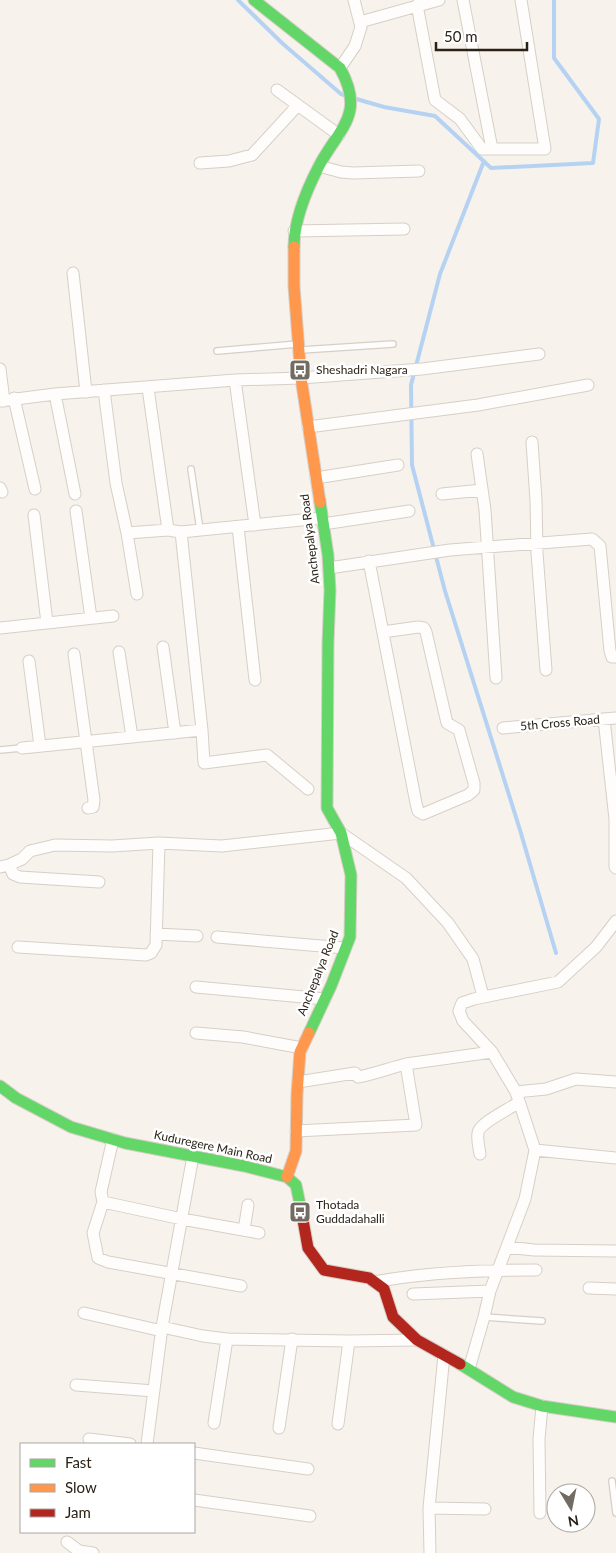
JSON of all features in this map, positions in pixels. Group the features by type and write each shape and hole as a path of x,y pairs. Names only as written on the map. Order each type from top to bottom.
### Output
{"street":[{"path":"254,0 340,68 355,46 361,27 354,0"},
{"path":"360,22 439,0"},
{"path":"463,0 492,149"},
{"path":"417,5 435,100 460,119 482,149 545,149 521,0"},
{"name":"Anchepalya Road","path":"287,1177 296,1151 300,1052 350,937 351,875 341,833 327,808 330,590 323,521 301,378 294,286 294,232 296,218 319,166 347,123 351,103 346,79 340,68"},
{"path":"277,90 339,135"},
{"path":"200,163 229,161 252,155 298,105"},
{"path":"319,166 342,172 420,171"},
{"path":"294,232 404,229"},
{"path":"74,273 86,392"},
{"path":"6,400 56,394 235,380 301,378 422,369 539,354"},
{"path":"0,369 6,400 35,489"},
{"path":"235,380 255,525"},
{"path":"308,427 478,405 588,385"},
{"path":"148,388 168,530"},
{"path":"104,390 116,483 127,533 137,594"},
{"path":"56,394 75,494"},
{"path":"532,442 546,670"},
{"path":"478,454 487,547 496,678"},
{"path":"316,478 398,465"},
{"path":"442,494 482,490"},
{"path":"76,511 90,618"},
{"path":"127,533 168,530 181,532 323,521 409,511"},
{"path":"34,515 47,623"},
{"path":"238,527 255,680"},
{"path":"181,532 204,763 267,755 308,790"},
{"path":"328,568 450,550 592,539 600,546 610,651 612,657 616,658"},
{"path":"370,561 383,632 416,803 418,811 423,814 468,795 474,790 474,783 459,730 447,724 424,628 418,627 383,632"},
{"path":"0,627 112,616"},
{"path":"163,647 175,732"},
{"path":"119,652 132,737"},
{"path":"74,654 94,803 93,807 88,808"},
{"path":"29,661 40,746"},
{"name":"5th Cross Road","path":"503,728 616,718"},
{"path":"604,719 615,819 616,868"},
{"path":"22,748 86,740 202,730"},
{"path":"98,882 20,877 4,866 22,859 30,851 55,845 112,846 159,843 222,846 341,833 406,878 448,923 473,959 483,996"},
{"path":"18,947 146,955 151,953 154,950 156,934 159,843"},
{"path":"469,1369 490,1291 525,1199 536,1150 518,1097 492,1052 463,1021 459,1011 462,1003 483,996 558,982 596,947 616,921"},
{"path":"156,934 197,936"},
{"path":"217,937 345,948"},
{"path":"196,987 325,998"},
{"path":"196,1033 243,1037 302,1048"},
{"path":"298,1082 355,1073 358,1077 375,1074 380,1070 406,1064 492,1052"},
{"path":"296,1131 416,1125 406,1064"},
{"path":"480,1154 478,1132 480,1128 518,1097 576,1079 616,1082"},
{"name":"Kuduregere Main Road","path":"0,1086 16,1098 71,1128 113,1140 244,1166 287,1177"},
{"path":"113,1140 101,1192 103,1202 93,1233 98,1258 108,1262 241,1286"},
{"path":"536,1150 616,1158"},
{"path":"147,1443 162,1329 193,1156"},
{"path":"287,1177 296,1185 308,1248 324,1270 369,1278 384,1289 393,1317 417,1340 469,1369 513,1397 542,1406 616,1417"},
{"path":"103,1202 259,1233"},
{"path":"244,1230 248,1205"},
{"path":"507,1247 534,1250 616,1250"},
{"path":"374,1282 405,1276 499,1270 536,1270"},
{"path":"589,1288 616,1289"},
{"path":"413,1294 490,1291"},
{"path":"84,1313 162,1329 227,1338 349,1341 417,1340"},
{"path":"214,1423 227,1338"},
{"path":"279,1428 292,1339"},
{"path":"338,1424 349,1341"},
{"path":"430,1553 429,1508 444,1355"},
{"path":"76,1385 154,1391"},
{"path":"540,1512 539,1440 542,1406"},
{"path":"90,1439 122,1443"},
{"path":"195,1453 308,1469"},
{"path":"195,1500 310,1516"},
{"path":"429,1508 485,1509"},
{"path":"67,1542 79,1551 93,1553"}],"lane":[{"path":"217,351 393,344"},
{"path":"191,469 200,530"},
{"path":"0,750 22,748"},
{"path":"484,1317 542,1321"},
{"path":"612,1482 616,1513"}],"waterway":[{"path":"238,0 282,43 341,94 346,96"},
{"path":"353,98 384,107 435,116 491,168 593,163 599,119 554,58 554,0"},
{"path":"484,161 440,274 411,385 412,465 445,591 520,830 556,953"}],"traffic: fast":[{"path":"254,0 340,68 351,98 347,120 319,166 305,195 298,216 294,247"},
{"path":"309,1033 331,986 350,937 351,875 341,833 327,808 330,590 328,555 320,502"},
{"path":"0,1086 16,1098 71,1127 125,1143 244,1166 287,1177 296,1185 301,1209"},
{"path":"460,1364 513,1397 542,1406 616,1417"}],"traffic: slow":[{"path":"294,247 294,286 301,378 320,502"},
{"path":"287,1177 296,1151 300,1052 309,1033"}],"traffic: jam":[{"path":"301,1209 308,1248 324,1270 369,1278 384,1289 393,1317 417,1340 460,1364"}],"place":[{"name":"Sheshadri Nagara","path":"300,370"},
{"name":"Thotada Guddadahalli","path":"300,1212"}]}
